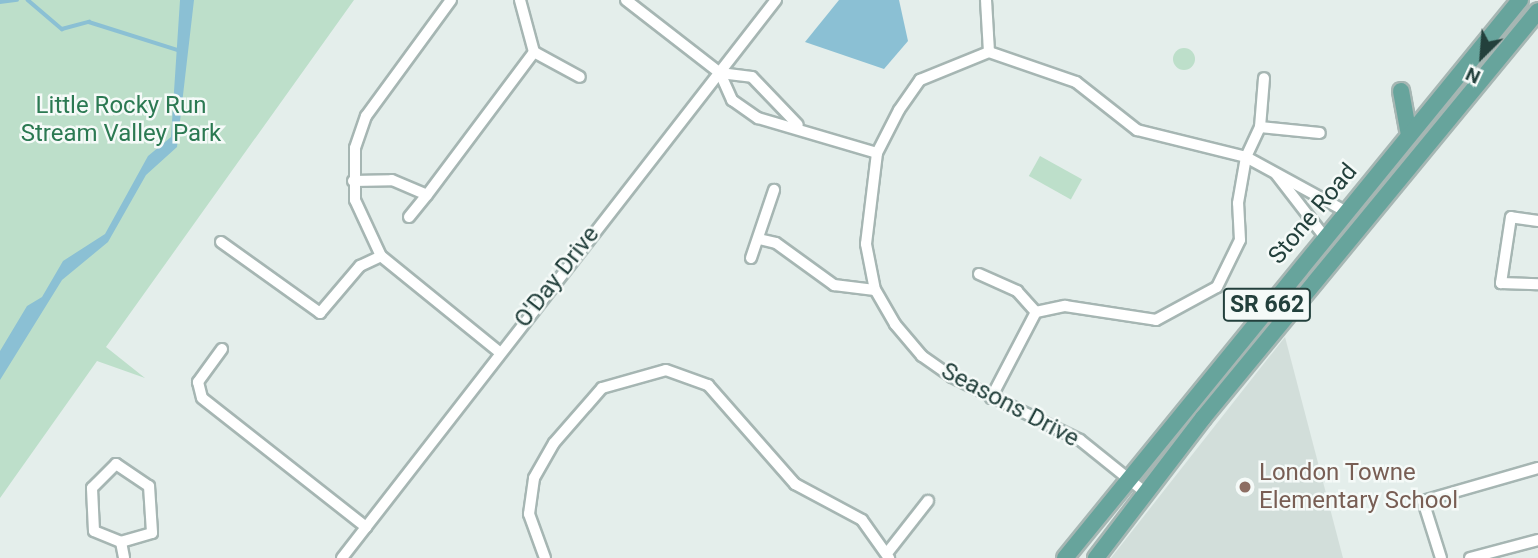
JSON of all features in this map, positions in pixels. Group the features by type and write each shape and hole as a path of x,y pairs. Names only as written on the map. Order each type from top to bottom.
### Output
{"main road":[{"name":"Stone Road","path":"1065,558 1324,236 1520,0"},
{"name":"Stone Road","path":"1096,558 1538,11"},
{"path":"1401,91 1409,135"}],"street":[{"path":"451,0 372,106 355,148 354,181 363,226 381,256 498,351"},
{"path":"520,0 534,52 580,77"},
{"path":"626,0 720,73 732,100 758,118 798,125 877,153"},
{"name":"O'Day Drive","path":"342,558 498,351 776,0"},
{"path":"986,0 989,52 1076,82 1137,130 1246,157 1345,211"},
{"path":"409,217 534,52"},
{"name":"Seasons Drive","path":"989,52 920,80 877,153 866,244 875,290 922,356 991,398 1080,440 1146,493"},
{"path":"720,73 752,77 798,125"},
{"path":"1036,312 1065,306 1156,320 1190,307 1232,264 1246,157 1260,127 1264,78"},
{"path":"1260,127 1320,133"},
{"path":"1274,171 1324,236"},
{"path":"354,181 393,180 427,195"},
{"path":"751,258 760,239 774,190"},
{"path":"1538,221 1511,217 1501,283 1538,284"},
{"path":"760,239 776,243 834,285 875,290"},
{"path":"220,242 320,313 360,266 381,256"},
{"path":"979,274 1017,291 1036,312"},
{"path":"991,398 1036,312"},
{"path":"222,349 198,382 202,398 366,527"},
{"path":"545,558 529,514 534,478 554,443 603,388 666,370 708,385 795,484 862,520 889,555 928,501"},
{"path":"116,464 149,486 152,533 121,542 94,531 92,488 116,464"},
{"path":"1441,558 1423,501 1538,468"},
{"path":"1470,558 1538,540"},
{"path":"121,542 124,558"}],"shaded area":[{"name":"London Towne Elementary School","path":"1285,337 1343,558 1111,558 1258,371"}],"green space":[{"name":"Little Rocky Run Stream Valley Park","path":"0,0 354,0 106,347 145,378 97,361 0,498"},
{"path":"1184,48 1192,51 1195,59 1192,67 1184,70 1176,67 1173,59 1176,51"},
{"path":"1040,156 1082,179 1071,199 1029,176"}],"water":[{"path":"180,0 194,0 177,147 146,175 108,242 62,280 0,380 0,351 27,306 42,297 63,261 105,234 148,156 171,137"},
{"path":"839,0 899,0 908,41 884,69 805,42"}],"waterway":[{"path":"0,2 17,0"},
{"path":"28,0 62,29 89,22 178,50"}],"place":[{"name":"London Towne Elementary School","path":"1245,487"}]}
